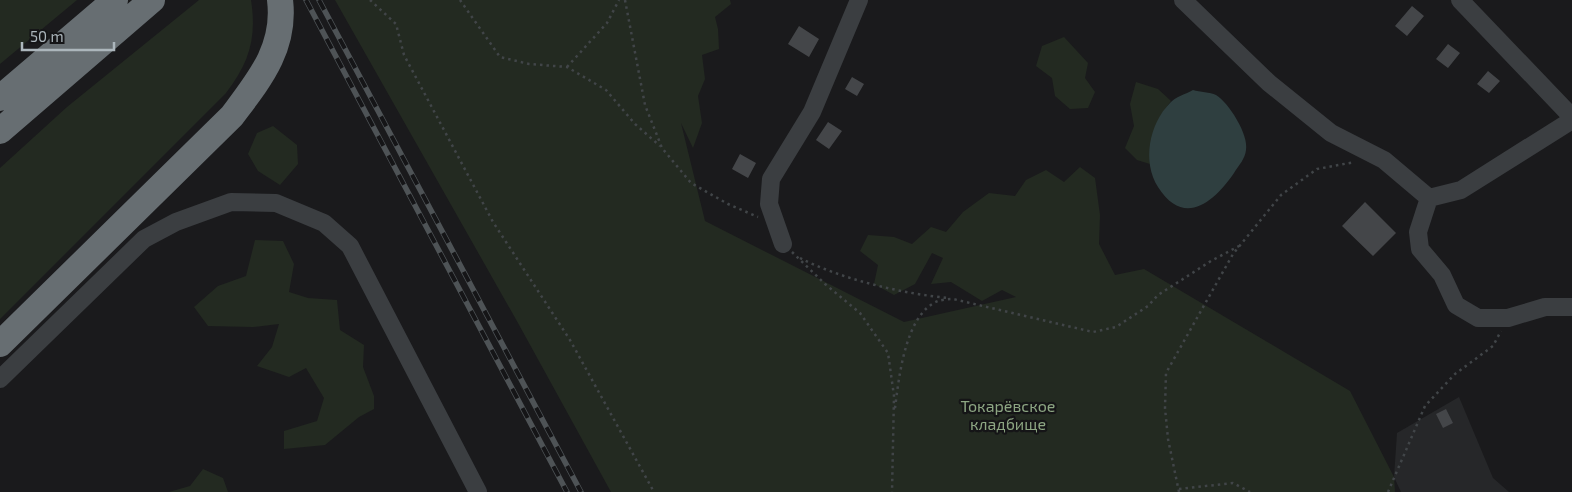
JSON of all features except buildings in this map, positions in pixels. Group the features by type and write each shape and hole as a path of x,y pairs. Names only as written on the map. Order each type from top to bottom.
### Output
{"highway":[{"path":"0,98 116,0"},
{"path":"0,131 152,0"},
{"path":"0,344 232,116 264,73 274,53 280,33 280,0"}],"street":[{"path":"783,244 769,204 771,179 812,112 859,0"},
{"path":"1183,0 1269,83 1331,133 1384,160 1429,198"},
{"path":"1429,198 1461,190 1572,119 1460,0"},
{"path":"1429,198 1418,232 1420,249 1442,275 1456,305 1478,318 1508,318 1545,307 1572,307"},
{"path":"0,379 144,239 176,222 231,202 276,203 324,223 350,246 478,492"}],"path":[{"path":"370,0 396,24 404,55 493,222 570,340 654,492"},
{"path":"460,0 500,57 528,64 567,67 606,90 635,124 662,148"},
{"path":"567,67 607,23 619,0"},
{"path":"1250,492 1233,482 1179,491 1164,408 1166,373 1239,246 1281,195 1317,169 1355,162"},
{"path":"797,256 823,270 852,278 927,296 953,299 1093,332 1116,327 1148,306 1158,295 1211,261 1239,246"},
{"path":"894,422 900,373 909,336 924,311 937,302 953,299"},
{"path":"1388,492 1425,406 1454,374 1493,346 1508,318"}],"shaded area":[{"path":"1193,90 1216,95 1227,105 1241,128 1246,150 1240,165 1217,193 1208,201 1188,208 1178,206 1168,199 1158,187 1153,177 1149,155 1153,132 1163,112 1175,99"},
{"path":"1459,397 1493,478 1509,492 1401,492 1394,477 1397,433"}],"green space":[{"path":"0,0 77,0 0,64"},
{"path":"199,0 251,0 253,14 252,38 246,60 234,82 226,93 0,319 0,168 67,107"},
{"name":"Токарёвское кладбище","path":"335,0 730,0 731,4 715,17 719,49 702,55 705,79 698,96 702,123 693,148 681,123 705,221 904,322 1016,297 1002,290 982,301 951,282 931,284 943,258 932,253 915,284 894,295 874,284 878,265 860,251 868,235 894,237 912,244 931,227 946,232 963,212 989,193 1015,196 1026,180 1046,170 1064,182 1080,167 1095,178 1100,215 1099,244 1115,275 1144,269 1350,391 1394,477 1395,492 611,492 518,323"},
{"path":"1064,37 1088,63 1085,78 1095,92 1088,108 1070,109 1055,96 1052,78 1036,66 1042,46"},
{"path":"1136,82 1158,89 1171,101 1154,130 1150,164 1137,160 1125,148 1134,126 1130,104"},
{"path":"273,126 297,145 298,164 280,185 258,171 248,154 257,133"},
{"path":"255,240 283,241 294,264 289,292 308,298 337,300 340,330 364,345 363,367 374,396 374,409 359,417 325,445 284,449 284,431 317,421 324,398 306,368 289,377 257,366 272,347 279,324 253,327 208,326 194,307 218,286 246,276"},
{"path":"203,469 223,478 228,492 169,492 190,486"}],"railway":[{"path":"306,0 567,492"},
{"path":"319,0 581,492"}]}
